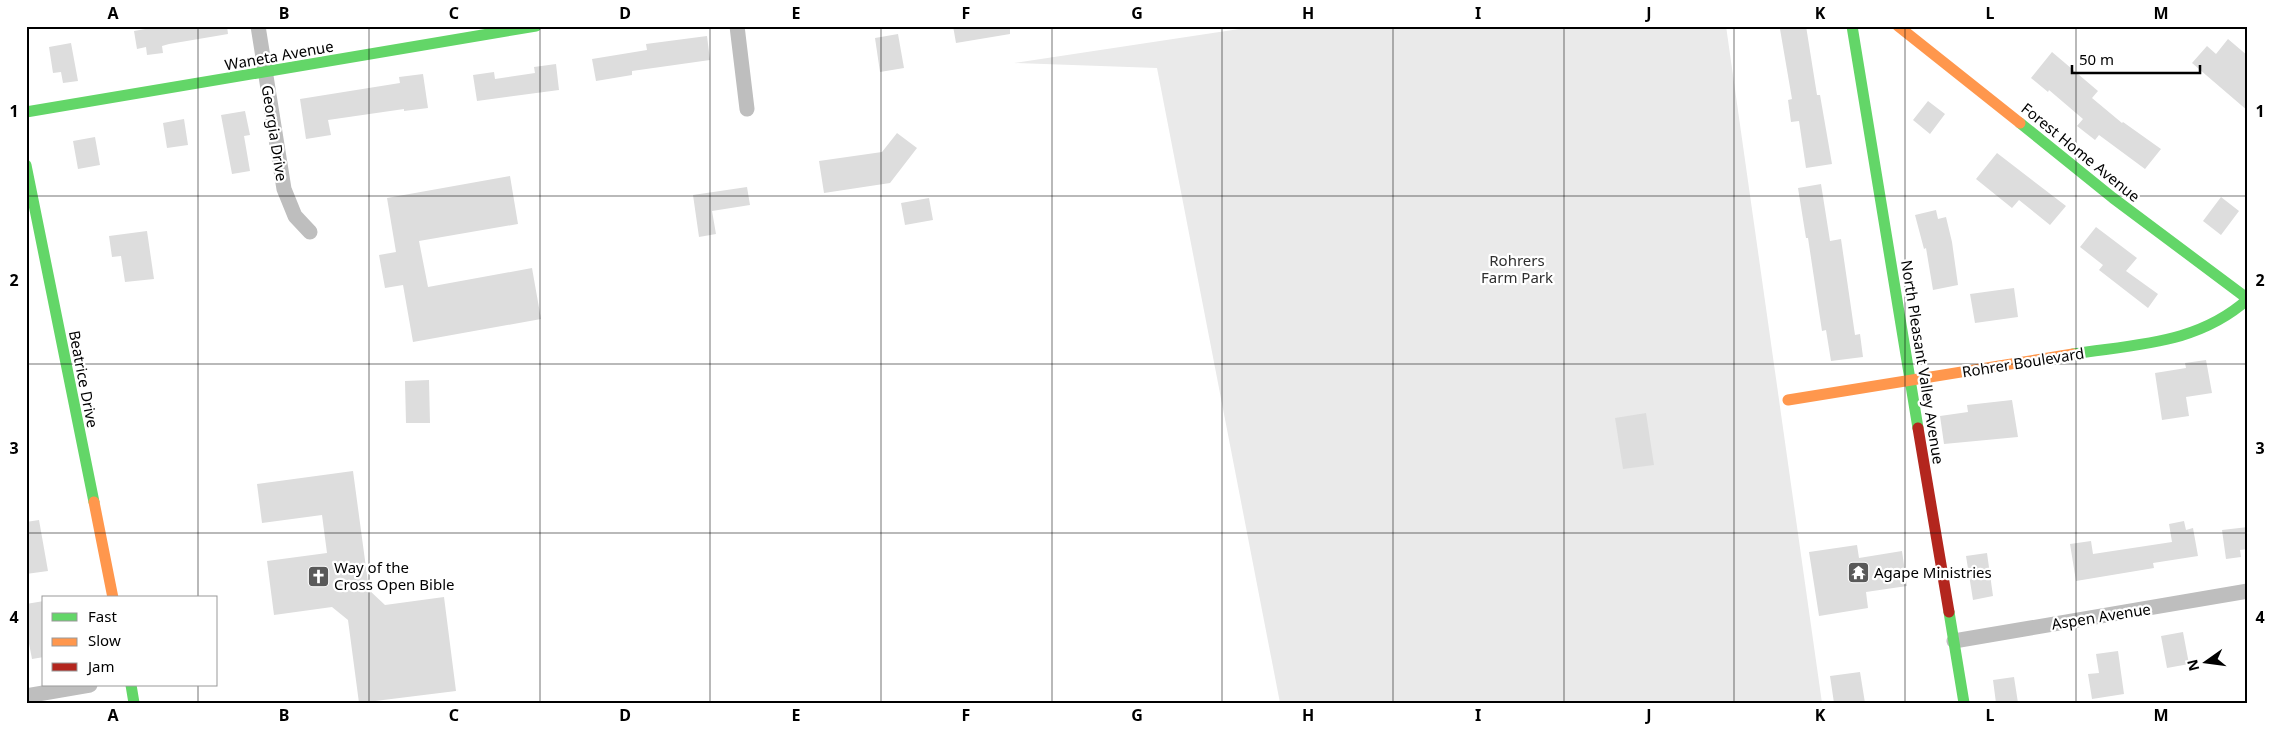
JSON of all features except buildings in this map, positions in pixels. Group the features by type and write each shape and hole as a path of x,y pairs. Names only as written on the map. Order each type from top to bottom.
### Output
{"street":[{"name":"Georgia Drive","path":"258,26 284,189 295,216 310,232"},
{"name":"Waneta Avenue","path":"26,112 536,26"},
{"path":"737,26 747,109"},
{"name":"North Pleasant Valley Avenue","path":"1852,26 1964,703"},
{"name":"Forest Home Avenue","path":"1898,26 2113,198 2248,299"},
{"name":"Beatrice Drive","path":"26,165 113,596"},
{"name":"Rohrer Boulevard","path":"1788,400 2185,336 2205,329 2223,319 2248,299"},
{"name":"Aspen Avenue","path":"1954,641 2248,591"},
{"path":"26,696 84,686"},
{"path":"131,686 134,703"}],"green space":[{"name":"Rohrers Farm Park","path":"1259,26 1726,26 1822,703 1280,703 1157,68 1014,63"}],"traffic: fast":[{"path":"26,112 536,26"},
{"path":"1852,26 1918,428"},
{"path":"2020,123 2113,198 2248,299"},
{"path":"26,165 94,502"},
{"path":"2073,354 2143,344 2188,334 2229,314 2248,299"},
{"path":"1949,612 1964,703"},
{"path":"131,686 134,703"}],"traffic: slow":[{"path":"1898,26 2020,123"},
{"path":"1788,400 2073,354"},
{"path":"94,502 113,596"}],"traffic: jam":[{"path":"1918,428 1949,612"}],"place":[{"name":"Agape Ministries","path":"1858,572"},
{"name":"Way of the Cross Open Bible","path":"318,576"}]}
